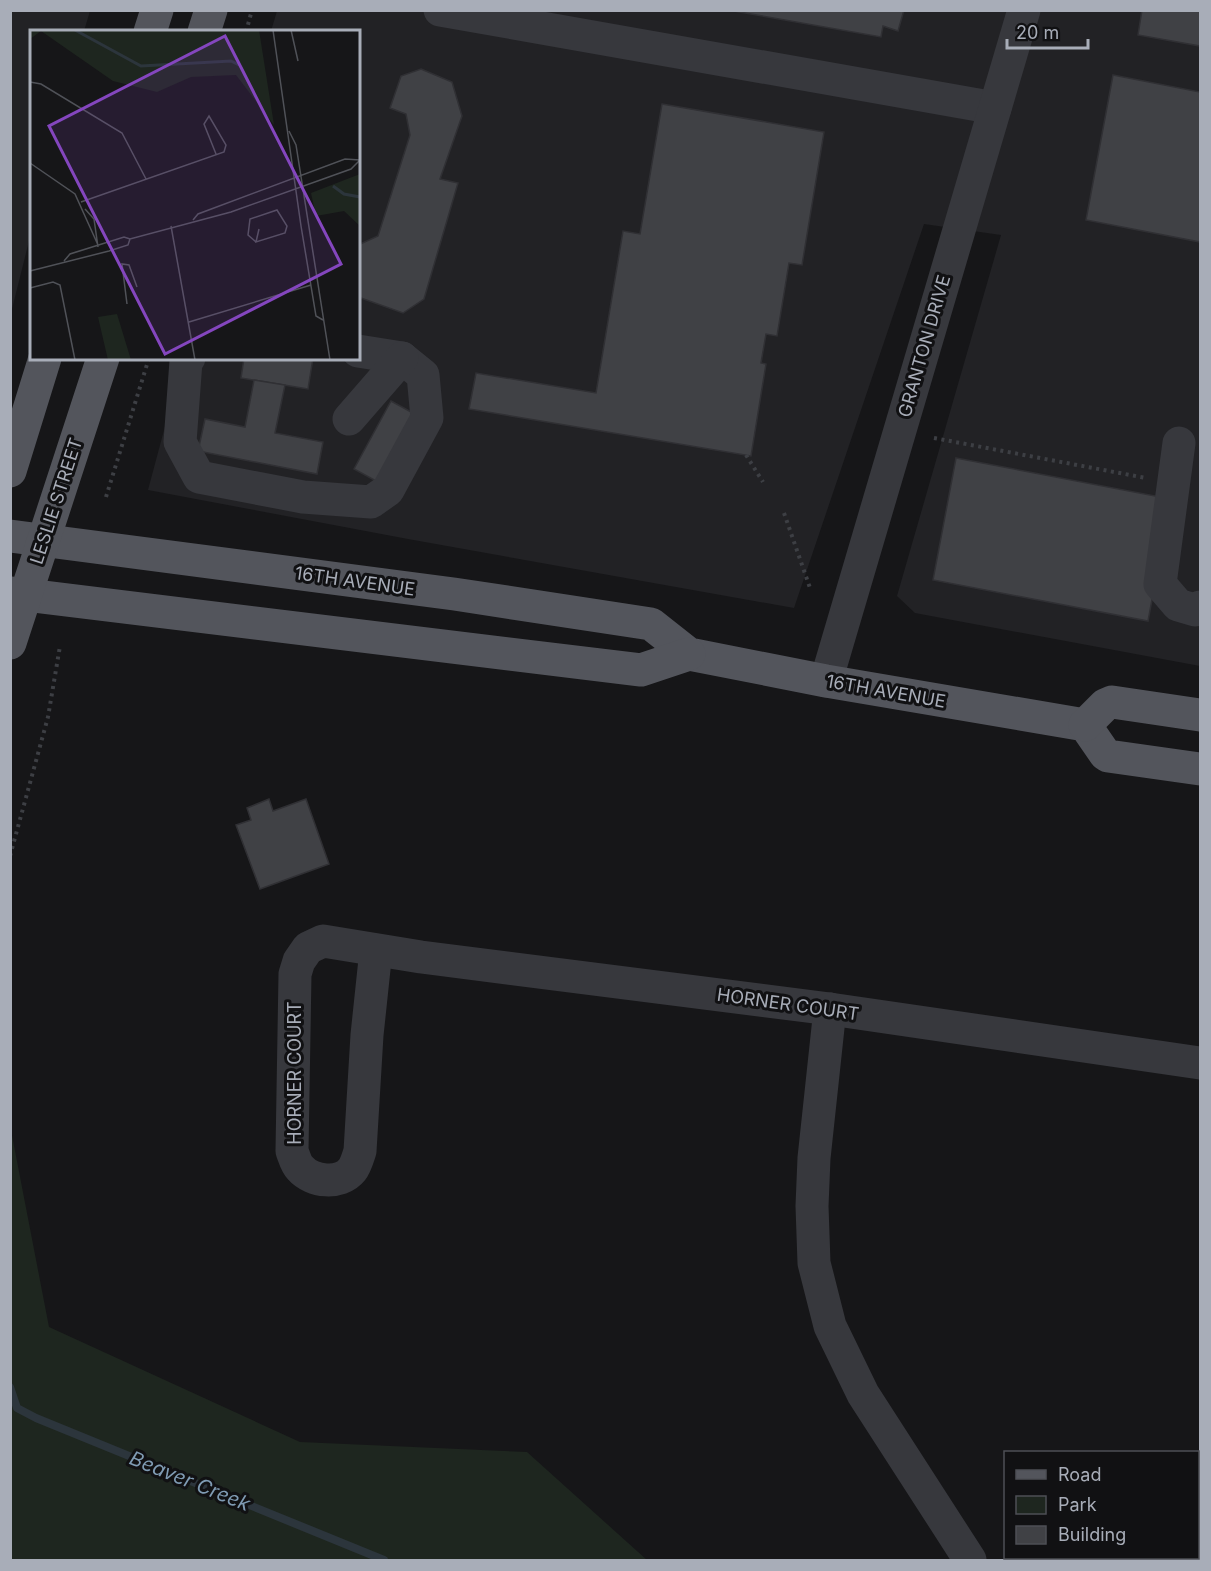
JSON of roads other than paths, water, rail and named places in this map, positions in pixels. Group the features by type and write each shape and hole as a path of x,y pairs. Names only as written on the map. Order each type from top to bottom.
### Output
{"main road":[{"path":"151,30 157,10"},
{"path":"205,30 211,10"},
{"path":"10,471 44,360"},
{"name":"LESLIE STREET","path":"10,643 18,594 43,539 102,360"},
{"name":"16TH AVENUE","path":"10,536 454,594 651,624 689,654 826,681 1085,725"},
{"name":"16TH AVENUE","path":"18,594 641,670 689,654"},
{"path":"1200,715 1112,702 1105,705 1085,725 1108,756 1200,769"}],"street":[{"path":"440,10 995,108"},
{"name":"GRANTON DRIVE","path":"826,681 1024,10"},
{"path":"187,360 180,442 199,477 303,497 371,502 388,490 427,418 423,375 402,358 360,351"},
{"path":"349,418 402,358"},
{"path":"1179,443 1160,584 1178,605 1195,610 1200,607"},
{"name":"HORNER COURT","path":"375,950 360,1151 353,1169 342,1178 325,1180 310,1177 298,1167 292,1151 295,974 299,961 308,948 323,941 375,950 830,1009 1200,1063"},
{"path":"830,1009 814,1158 812,1206 814,1263 830,1326 863,1394 970,1560"}],"waterway":[{"name":"Beaver Creek","path":"10,1387 17,1408 36,1418 384,1560"}]}
